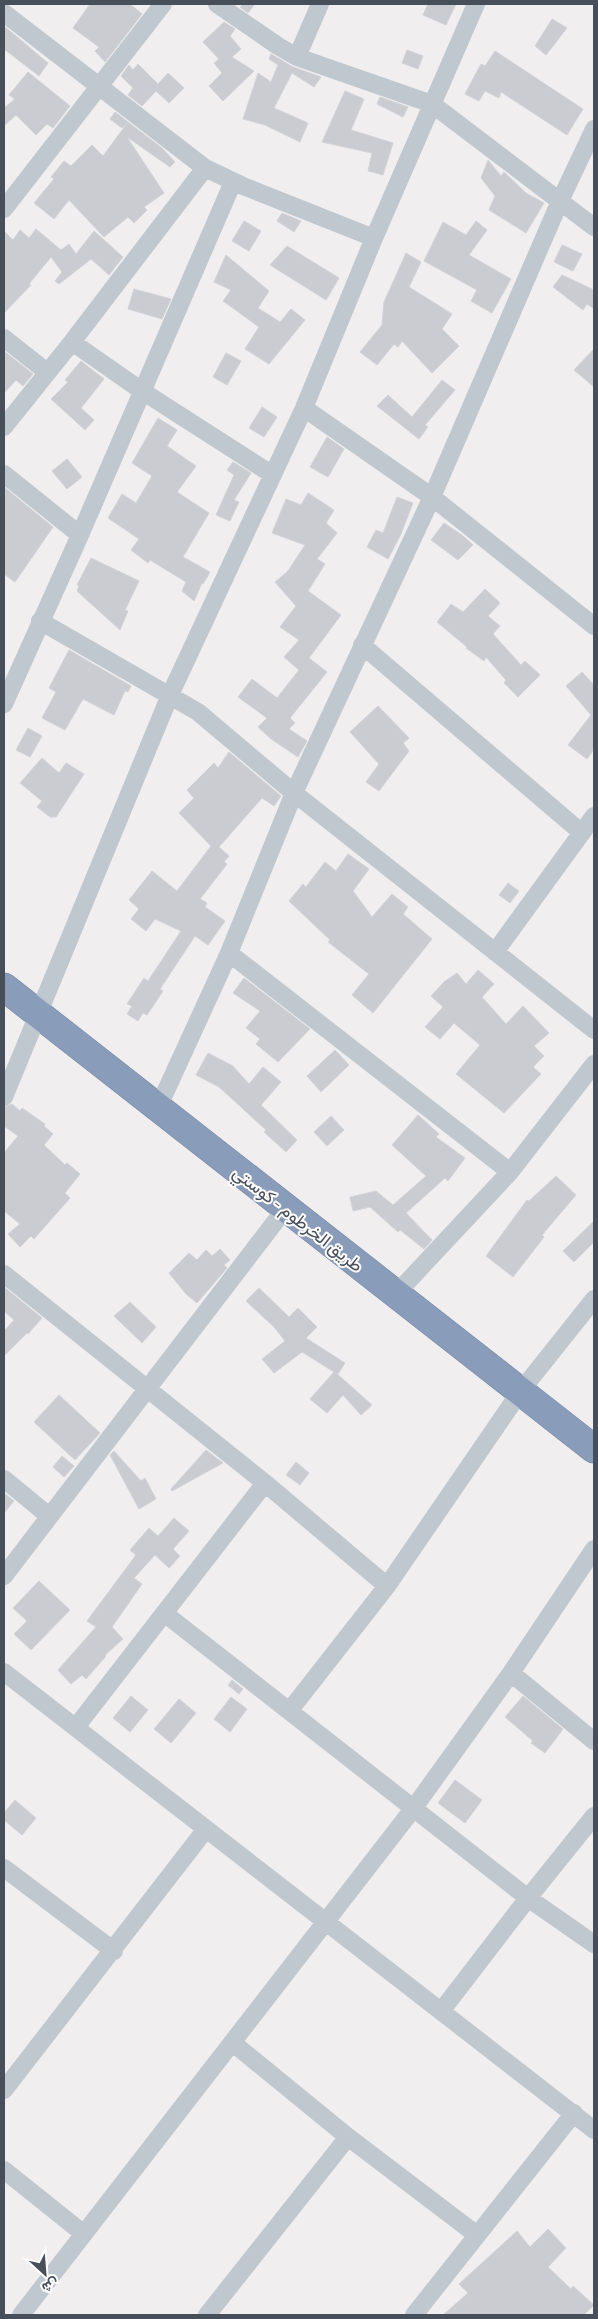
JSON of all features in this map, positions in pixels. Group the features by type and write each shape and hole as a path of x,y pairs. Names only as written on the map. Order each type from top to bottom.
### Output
{"highway":[{"name":"طريق الخرطوم - كوستي","path":"4,987 285,1209 594,1449"}],"street":[{"path":"4,209 163,4"},
{"path":"217,4 297,57 432,104 594,227"},
{"path":"297,57 320,4"},
{"path":"4,1097 170,695 304,408 374,238 476,4"},
{"path":"4,13 205,168 233,182 374,238"},
{"path":"158,1108 229,954 294,793 432,497 560,201 594,129"},
{"path":"4,427 72,342 205,168"},
{"path":"4,704 233,182"},
{"path":"4,338 47,372"},
{"path":"72,342 142,391 274,475"},
{"path":"304,408 432,497 594,626"},
{"path":"4,474 80,534"},
{"path":"40,621 170,695 221,730 294,793 594,1030"},
{"path":"362,645 582,833"},
{"path":"495,952 594,816"},
{"path":"229,954 510,1172"},
{"path":"396,1295 510,1172 594,1064"},
{"path":"4,1576 285,1209"},
{"path":"4,1274 265,1483 387,1586"},
{"path":"290,1710 387,1586 520,1392 594,1299"},
{"path":"4,1480 50,1516"},
{"path":"76,1727 265,1483"},
{"path":"21,2315 413,1809 511,1673 594,1549"},
{"path":"164,1613 528,1898 594,1944"},
{"path":"4,1672 324,1922 442,2010 594,2130"},
{"path":"511,1673 594,1741"},
{"path":"442,2010 594,1816"},
{"path":"4,2090 114,1951 206,1830"},
{"path":"4,1868 114,1951"},
{"path":"233,2042 348,2137 477,2235"},
{"path":"414,2315 574,2113"},
{"path":"207,2315 348,2137"},
{"path":"4,2170 84,2234"}],"building":[{"path":"90,4 130,4 142,14 105,62 95,51 99,47 73,28"},
{"path":"243,4 254,5 248,13 240,7"},
{"path":"428,4 456,4 446,25 423,15"},
{"path":"552,19 567,28 546,55 535,46"},
{"path":"224,22 235,29 230,36 241,49 232,57 254,71 223,101 209,86 222,73 214,63 219,59 203,42"},
{"path":"4,26 48,63 39,76 4,49"},
{"path":"407,50 423,56 418,69 402,63"},
{"path":"495,51 583,109 567,135 501,92 499,98 485,91 479,101 465,94 481,64 485,66"},
{"path":"271,54 293,67 321,77 314,87 292,73 274,108 308,123 300,142 265,125 243,119 258,73 271,82 278,65 269,59"},
{"path":"138,64 158,84 168,73 184,88 169,103 156,91 142,106 128,95 133,88 121,76 129,65 133,70"},
{"path":"28,72 70,106 53,128 47,124 36,135 16,115 4,126 4,108 15,99 9,95"},
{"path":"345,91 364,99 351,130 393,143 383,175 368,171 372,153 322,142"},
{"path":"380,97 408,107 403,117 377,104"},
{"path":"115,112 128,122 122,128 110,119"},
{"path":"128,122 162,148 175,162 170,167 127,137 164,193 144,207 147,210 134,223 128,217 104,237 69,200 54,219 34,203 54,179 51,177 64,161 71,166 92,145 103,156"},
{"path":"488,160 501,176 504,172 526,193 544,203 526,233 489,210 495,196 481,178"},
{"path":"282,213 301,221 294,232 277,221"},
{"path":"244,221 261,231 249,251 232,241"},
{"path":"476,221 487,230 469,255 511,279 492,313 471,301 477,290 424,261 443,222 466,235"},
{"path":"36,229 61,250 69,244 76,254 94,231 123,257 109,275 91,259 59,284 55,281 62,272 51,257 29,284 31,285 4,313 4,231 13,240 20,230 29,238"},
{"path":"562,245 582,254 573,271 554,262"},
{"path":"287,246 339,278 326,300 270,265"},
{"path":"406,253 421,262 409,287 452,314 442,329 459,346 432,373 402,341 398,347 394,344 377,365 360,352 382,325 384,302"},
{"path":"226,255 269,291 258,308 280,322 291,309 305,320 269,364 245,349 259,327 223,301 231,290 214,282"},
{"path":"562,275 594,290 594,309 587,304 583,310 553,287"},
{"path":"134,289 171,299 162,319 128,309"},
{"path":"594,349 594,387 574,370"},
{"path":"4,351 33,374 23,386 16,380 4,393"},
{"path":"226,353 241,361 227,385 213,377"},
{"path":"81,361 104,379 81,408 94,420 85,430 51,399 68,382 65,380"},
{"path":"442,380 455,390 425,425 428,427 419,439 377,406 388,395 412,417"},
{"path":"262,407 277,417 264,437 249,428"},
{"path":"158,418 177,430 167,446 196,466 177,492 209,513 183,557 210,572 202,583 194,601 182,591 186,582 150,560 148,563 131,550 139,539 108,518 122,494 136,503 152,476 132,463"},
{"path":"327,437 344,449 328,477 310,467"},
{"path":"67,459 82,477 67,489 52,471"},
{"path":"233,462 251,473 234,500 239,502 230,521 216,515 234,475 227,470"},
{"path":"4,487 53,527 15,582 4,574"},
{"path":"308,493 334,510 326,523 337,533 317,559 325,564 308,591 341,615 309,658 327,672 290,718 295,723 289,729 307,741 298,757 271,739 258,727 267,718 238,697 252,679 277,698 299,670 284,657 299,640 280,627 296,606 275,582 288,571 305,545 272,533 286,499 301,505"},
{"path":"397,497 413,503 401,534 388,559 367,547 376,530 383,533"},
{"path":"444,523 473,545 458,560 431,540"},
{"path":"91,558 139,581 125,610 128,611 120,630 77,591 79,586 77,585"},
{"path":"485,589 500,603 488,616 500,626 493,634 521,665 525,661 540,675 518,697 504,683 506,680 486,657 484,661 437,622 451,604 463,612"},
{"path":"69,650 131,686 128,692 125,691 114,715 83,699 65,730 42,718 56,692 49,688"},
{"path":"582,672 594,685 594,749 587,759 568,745 591,715 566,686"},
{"path":"378,706 409,738 403,743 409,751 379,791 366,782 379,764 350,732"},
{"path":"28,728 42,736 30,757 16,750"},
{"path":"229,752 281,796 274,806 262,798 219,847 229,856 224,862 227,864 200,899 207,903 205,907 225,921 208,945 195,936 160,989 163,991 147,1015 143,1013 138,1021 127,1014 132,1006 127,1004 144,978 148,981 181,931 155,919 146,931 131,919 139,909 129,900 152,871 177,891 211,846 179,813 194,798 187,790 214,763 218,768"},
{"path":"42,758 59,773 66,763 84,774 56,817 50,817 37,807 42,801 20,783"},
{"path":"348,854 369,869 353,891 372,917 392,894 408,907 403,914 432,939 373,1013 352,995 369,974 328,942 330,940 289,901 303,884 306,887 325,862 336,871"},
{"path":"508,883 519,891 510,903 499,895"},
{"path":"478,970 494,984 482,997 506,1024 523,1006 549,1033 534,1046 544,1056 533,1067 541,1074 504,1113 456,1074 480,1045 454,1023 440,1039 425,1027 443,1007 431,996 444,982 457,973 466,984"},
{"path":"244,978 310,1029 278,1062 256,1044 260,1039 246,1028 260,1011 233,993"},
{"path":"335,1050 349,1065 321,1092 307,1076"},
{"path":"208,1053 233,1066 249,1084 263,1067 281,1082 261,1105 297,1140 286,1152 264,1132 266,1130 219,1087 196,1075"},
{"path":"12,1104 20,1111 22,1108 45,1124 44,1126 53,1134 44,1145 65,1165 67,1163 80,1174 65,1193 70,1198 34,1239 31,1236 20,1247 8,1234 20,1224 4,1211 4,1153 18,1136 4,1126 4,1107"},
{"path":"418,1115 439,1134 436,1137 465,1158 448,1181 445,1178 406,1213 432,1240 424,1249 400,1230 398,1232 370,1207 353,1211 350,1197 376,1191 393,1205 426,1176 392,1145"},
{"path":"331,1116 344,1130 327,1146 314,1132"},
{"path":"556,1176 576,1195 542,1235 544,1237 513,1277 486,1256 527,1200 529,1201"},
{"path":"594,1221 594,1242 574,1262 563,1251"},
{"path":"220,1249 230,1260 224,1265 227,1268 197,1303 186,1294 169,1273 189,1253 197,1260 206,1250 212,1256"},
{"path":"4,1287 42,1318 4,1356 4,1331 14,1320 4,1311"},
{"path":"259,1288 289,1317 298,1308 317,1327 306,1338 345,1363 338,1374 335,1372 372,1405 361,1415 343,1395 327,1413 310,1399 334,1372 302,1352 274,1373 262,1359 285,1341 274,1327 246,1301"},
{"path":"130,1302 156,1327 142,1343 114,1316"},
{"path":"59,1395 100,1433 75,1460 34,1422"},
{"path":"206,1450 223,1463 172,1491 171,1489"},
{"path":"114,1451 141,1481 145,1478 156,1499 139,1509 110,1455"},
{"path":"62,1456 74,1466 64,1477 53,1467"},
{"path":"296,1462 309,1473 300,1485 286,1475"},
{"path":"4,1493 14,1501 4,1513"},
{"path":"174,1518 189,1531 173,1549 180,1556 169,1568 155,1555 134,1578 142,1584 112,1627 123,1639 105,1655 86,1679 82,1675 71,1684 58,1670 96,1627 87,1621 136,1555 130,1550 149,1528 158,1536"},
{"path":"39,1581 70,1610 31,1650 14,1634 27,1621 13,1608"},
{"path":"232,1680 243,1689 239,1694 228,1685"},
{"path":"131,1696 148,1710 130,1732 113,1718"},
{"path":"523,1696 563,1729 545,1753 531,1743 533,1741 505,1717"},
{"path":"231,1697 247,1709 230,1732 214,1719"},
{"path":"179,1699 196,1713 171,1743 154,1729"},
{"path":"455,1780 482,1800 465,1823 438,1803"},
{"path":"15,1800 36,1818 22,1835 4,1820 4,1813"},
{"path":"548,2229 566,2248 548,2267 571,2289 573,2286 594,2305 584,2315 443,2315 468,2293 459,2284 517,2231 530,2247"}]}
